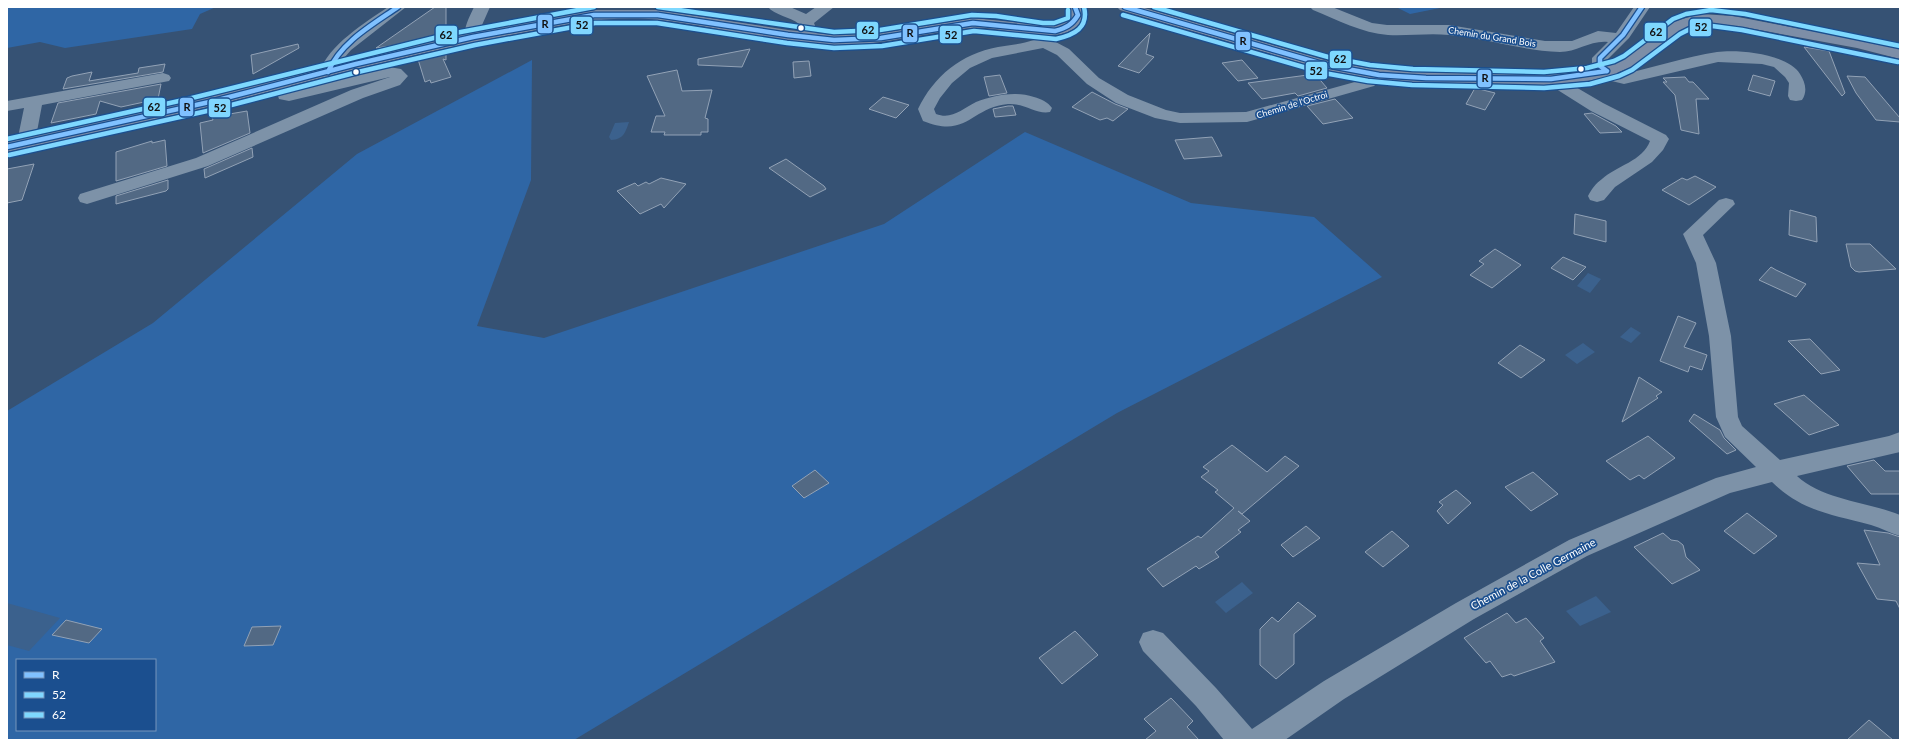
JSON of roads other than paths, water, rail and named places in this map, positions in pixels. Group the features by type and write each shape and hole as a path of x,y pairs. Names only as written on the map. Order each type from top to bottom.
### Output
{"main road":[{"path":"7,147 198,104 473,37 588,16 628,14 676,17 834,40 881,38 973,23 989,23 1042,37 1073,24 1078,15 1075,7"},
{"path":"1125,7 1326,65 1379,75 1420,78 1551,79 1602,72 1628,62 1670,29 1686,22 1702,19 1739,22 1900,54"}],"street":[{"path":"328,72 330,64 341,51 398,7"},
{"path":"473,37 474,25 482,7"},
{"path":"776,7 799,16 806,22 809,29 807,37"},
{"path":"806,22 826,7"},
{"name":"Chemin du Grand Bois","path":"1318,7 1369,27 1386,30 1449,30 1545,46 1562,47 1575,45 1598,36 1620,38"},
{"path":"1642,7 1615,45 1600,58 1602,72 1624,79 1718,57 1763,59 1780,64 1797,79 1796,96"},
{"path":"1042,37 1018,50 985,56 968,62 942,84 929,100 926,109 929,117 946,122 955,121 989,103 1011,98 1029,101 1044,108"},
{"name":"Chemin de l'Octroi","path":"1042,37 1063,52 1093,81 1122,99 1161,114 1180,118 1247,117 1283,109 1368,83 1379,75"},
{"path":"87,198 202,162 357,94 394,82 400,76 395,72 389,72 289,96 285,95 282,84"},
{"path":"7,106 163,78"},
{"path":"1551,79 1598,107 1660,139 1659,146 1634,168 1607,184 1597,196"},
{"path":"26,142 29,120 34,102"},
{"path":"1726,204 1692,234 1706,263 1718,329 1727,417 1733,431 1795,489 1815,500 1878,517 1900,526"},
{"name":"Chemin de la Colle Germaine","path":"1260,740 1334,690 1438,627 1578,548 1726,485 1776,471 1895,444 1900,441"},
{"path":"1153,642 1206,697 1243,740"}]}
